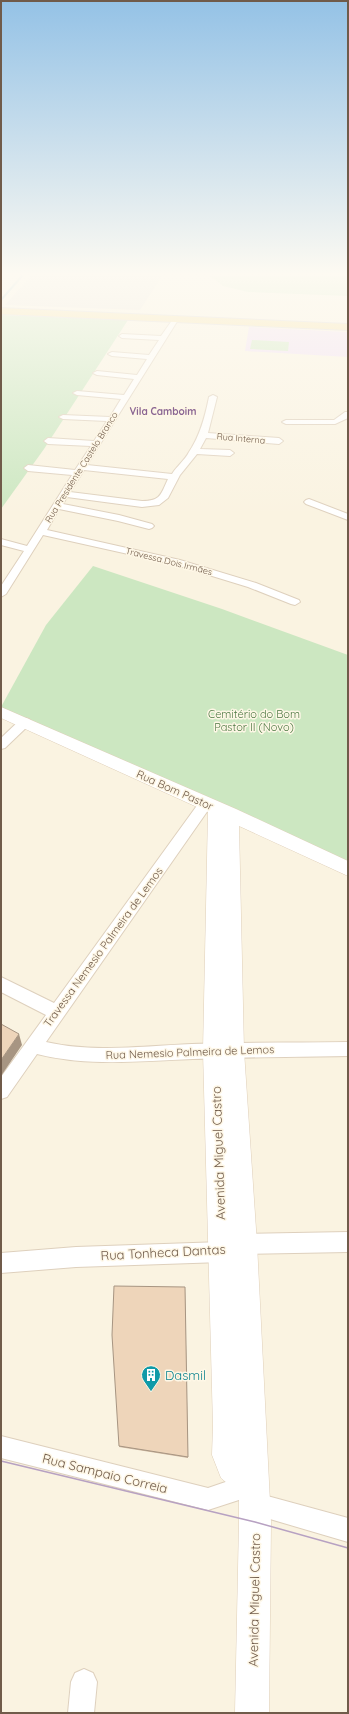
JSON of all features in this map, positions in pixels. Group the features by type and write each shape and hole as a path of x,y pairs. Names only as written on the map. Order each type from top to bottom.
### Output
{"main road":[{"name":"Rua Bom Pastor","path":"1,712 348,869"},
{"name":"Avenida Miguel Castro","path":"218,809 223,853 224,1051 240,1431 254,1495 255,1547 252,1713"},
{"name":"Avenida Miguel Castro","path":"227,1454 240,1431"},
{"path":"227,1454 232,1467 254,1495"}],"street":[{"path":"138,356 151,357"},
{"name":"Rua Presidente Castelo Branco","path":"2,588 57,506 151,357"},
{"path":"97,373 138,377"},
{"path":"77,394 125,397"},
{"path":"64,494 142,504 160,501 174,477 204,435 213,397"},
{"path":"286,422 335,422 348,414"},
{"path":"63,417 111,419"},
{"name":"Rua Interna","path":"204,435 279,441"},
{"path":"48,441 96,444"},
{"path":"194,450 230,453"},
{"path":"28,468 80,470 174,477"},
{"path":"309,502 348,517"},
{"path":"57,506 119,518 149,526"},
{"name":"Travessa Dois Irmães","path":"40,531 176,562 245,583 295,602"},
{"path":"1,542 29,549"},
{"path":"1,745 24,722"},
{"name":"Travessa Nemesio Palmeira de Lemos","path":"1,1091 56,1012 218,809"},
{"path":"1,984 56,1012"},
{"name":"Rua Nemesio Palmeira de Lemos","path":"32,1046 70,1053 115,1056 224,1051 348,1049"},
{"name":"Rua Tonheca Dantas","path":"1,1263 76,1257 348,1242"},
{"name":"Rua Sampaio Correia","path":"1,1447 208,1499"},
{"path":"208,1499 222,1485 226,1474 227,1454"},
{"path":"208,1499 244,1487 254,1495 348,1530"},
{"path":"81,1713 84,1682"}],"green space":[{"path":"1,356 105,356 44,449 1,509"},
{"name":"Cemitério do Bom Pastor II (Novo)","path":"93,566 222,609 348,655 348,865 1,707 46,625"}],"building":[{"path":"1,1024 19,1034 1,1060"},
{"name":"Dasmil","path":"114,1286 185,1287 188,1457 119,1446 112,1335"}],"tram line":[{"path":"1,1461 255,1522 348,1548"}],"place":[{"name":"Dasmil","path":"151,1392"}],"district":[{"name":"Vila Camboim","path":"163,411"}]}
